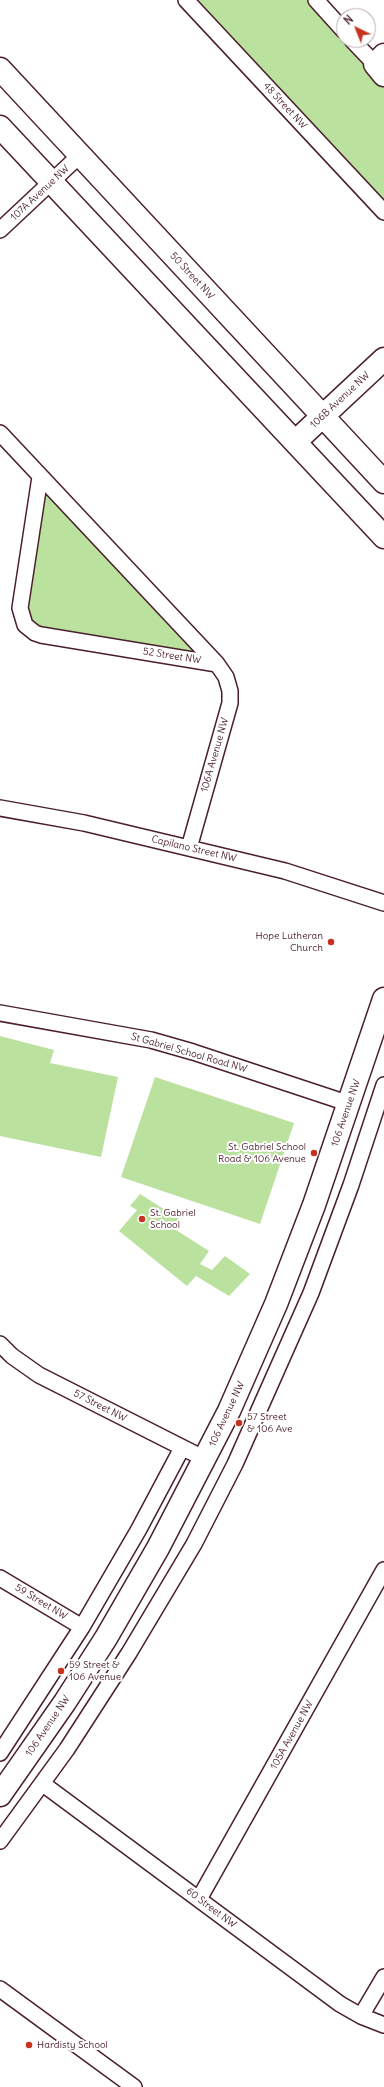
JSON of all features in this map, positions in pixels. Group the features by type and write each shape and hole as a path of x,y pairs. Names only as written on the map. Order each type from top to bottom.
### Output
{"street":[{"name":"48 Street NW","path":"186,0 384,212"},
{"path":"316,0 336,22"},
{"path":"361,48 381,65"},
{"name":"50 Street NW","path":"0,69 384,482"},
{"path":"0,128 384,537"},
{"name":"107A Avenue NW","path":"0,230 80,156"},
{"name":"106B Avenue NW","path":"295,442 384,359"},
{"name":"52 Street NW","path":"0,433 217,664"},
{"name":"52 Street NW","path":"40,477 20,608 25,625 35,634 217,664"},
{"name":"106A Avenue NW","path":"188,848 230,703 228,685 217,664"},
{"name":"Capilano Street NW","path":"0,808 84,823 285,871 384,904"},
{"name":"106 Avenue NW","path":"0,1795 65,1702 106,1638 158,1548 232,1405 276,1304 314,1205 350,1104 384,999"},
{"name":"St Gabriel School Road NW","path":"0,1013 151,1040 193,1052 350,1104"},
{"path":"0,1841 43,1784 96,1706 194,1544 237,1459 311,1293 348,1192 384,1086"},
{"name":"57 Street NW","path":"0,1344 12,1356 39,1375 205,1459"},
{"path":"0,1753 82,1627 139,1530 182,1448"},
{"name":"105A Avenue NW","path":"199,1899 384,1570"},
{"name":"59 Street NW","path":"0,1578 82,1627"},
{"name":"60 Street NW","path":"43,1784 340,2004 361,2016 384,2025"},
{"path":"361,2016 384,1976"},
{"path":"0,1989 134,2087"}],"green space":[{"path":"186,0 316,0 336,22 336,48 359,48 384,75 384,212"},
{"path":"40,477 217,664 41,635 22,619"},
{"path":"0,1036 54,1050 50,1063 118,1077 101,1157 0,1136"},
{"path":"155,1077 294,1123 260,1224 121,1177"},
{"path":"140,1194 181,1220 173,1228 209,1251 200,1264 212,1270 225,1256 250,1274 229,1296 196,1276 187,1286 119,1231 137,1210 130,1206"}],"place":[{"name":"Hope Lutheran Church","path":"331,942"},
{"name":"St. Gabriel School Road & 106 Avenue","path":"314,1153"},
{"name":"St. Gabriel School","path":"142,1219"},
{"name":"57 Street & 106 Ave","path":"239,1423"},
{"name":"59 Street & 106 Avenue","path":"61,1671"},
{"name":"Hardisty School","path":"29,2045"}]}
